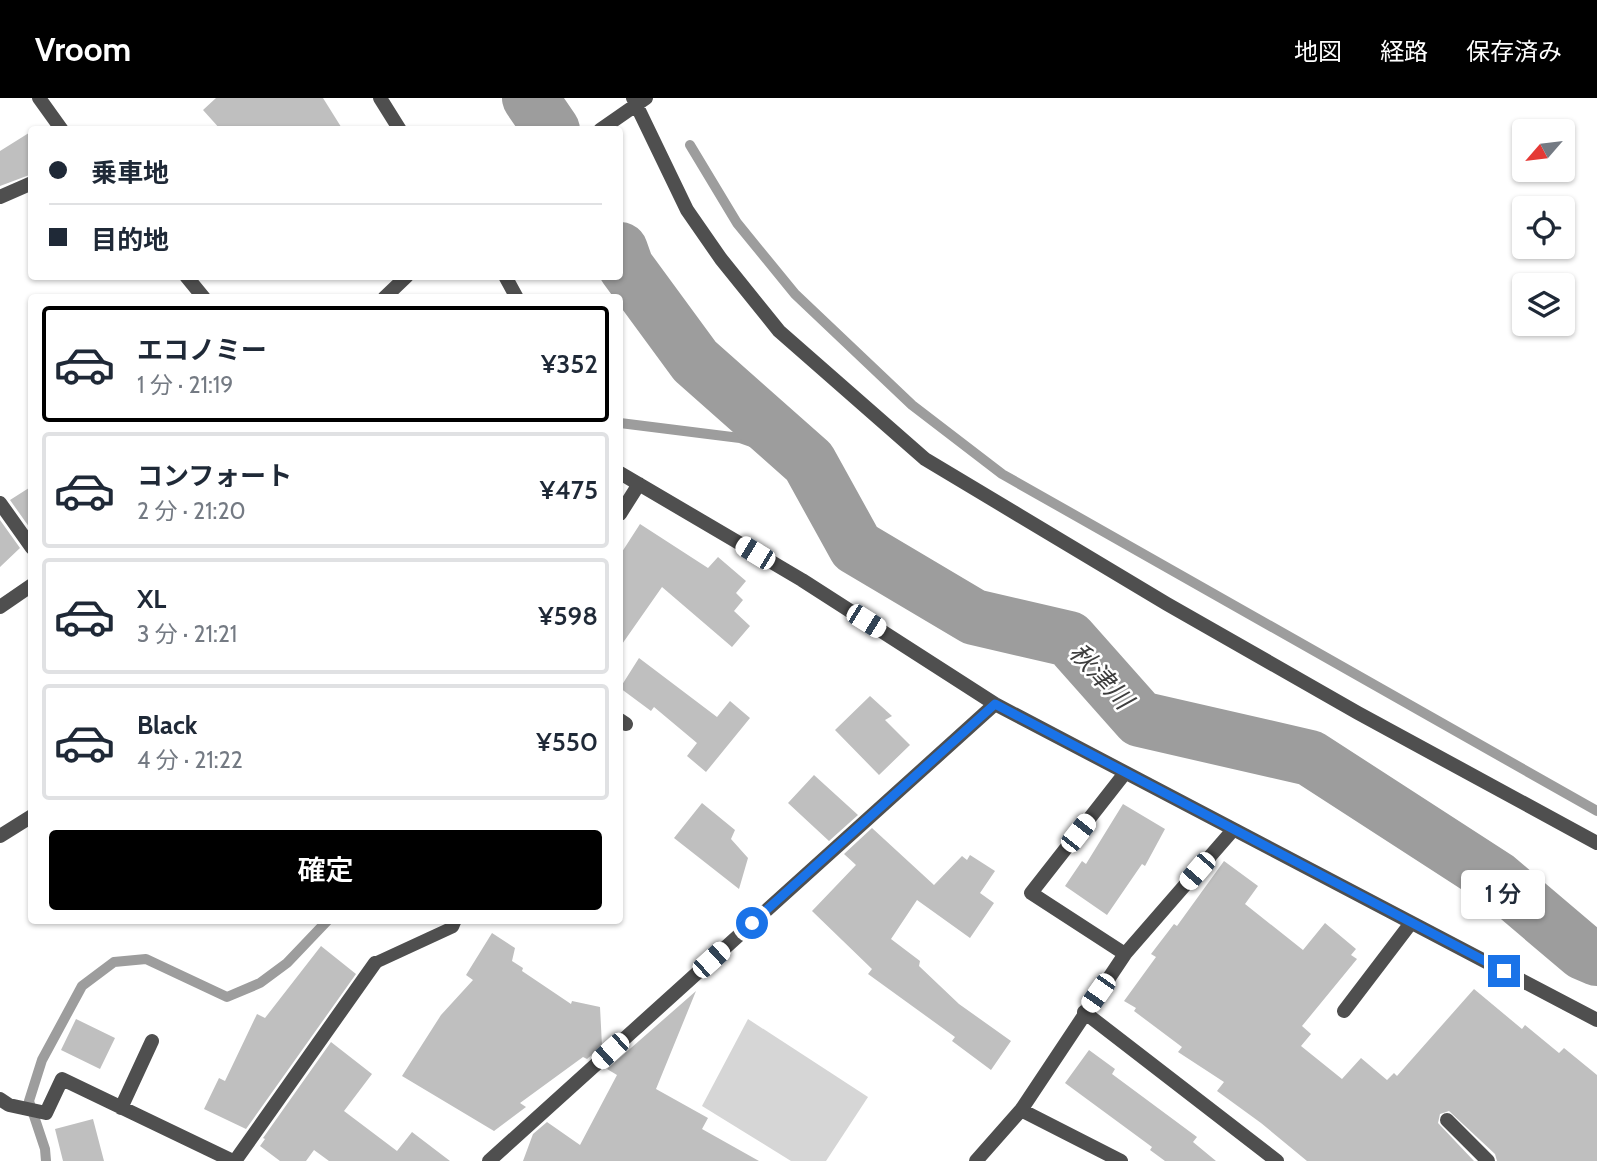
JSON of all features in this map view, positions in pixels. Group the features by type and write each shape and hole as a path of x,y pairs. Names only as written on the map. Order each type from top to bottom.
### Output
{"street":[{"path":"39,98 59,126"},
{"path":"380,98 398,126"},
{"path":"605,126 638,100 687,210 721,259 779,331 925,458 1178,611 1597,843"},
{"path":"0,197 28,185"},
{"path":"189,280 201,294"},
{"path":"388,294 403,280"},
{"path":"623,475 802,580 995,704 1597,1020"},
{"path":"623,508 639,484"},
{"path":"0,503 28,542"},
{"path":"0,607 28,588"},
{"path":"489,1161 995,704"},
{"path":"1125,773 1031,893 1125,954"},
{"path":"0,836 28,818"},
{"path":"976,1161 1021,1110 1125,954 1233,830"},
{"path":"1344,1011 1411,923"},
{"path":"0,1099 9,1105 47,1113 62,1079 234,1161 375,962"},
{"path":"1084,1012 1278,1161"},
{"path":"121,1108 152,1041"},
{"path":"1021,1110 1121,1161"},
{"path":"1447,1120 1488,1161"}],"lane":[{"path":"375,962 453,927 454,924"}],"shaded area":[{"path":"748,1019 868,1097 826,1161 791,1161 702,1106"}],"building":[{"path":"216,98 323,98 340,126 217,126 203,110"},
{"path":"28,134 28,176 0,186 0,151"},
{"path":"28,489 28,525 10,500"},
{"path":"0,520 20,548 0,567"},
{"path":"640,524 708,568 718,557 746,581 736,593 743,600 734,611 750,626 732,647 662,587 623,643 623,550"},
{"path":"639,658 717,717 730,701 750,718 706,772 687,756 697,743 654,707 651,711 623,690 623,683"},
{"path":"870,696 892,716 885,720 910,745 879,775 835,730"},
{"path":"814,775 858,815 829,841 788,803"},
{"path":"702,803 735,830 731,839 748,858 739,889 674,838"},
{"path":"1123,804 1165,829 1145,866 1142,864 1107,915 1065,886 1082,861 1086,864"},
{"path":"872,828 934,885 962,856 967,860 970,855 995,871 980,893 994,903 970,938 917,900 891,939 920,961 919,966 959,1004 1011,1041 991,1070 952,1041 955,1037 868,974 872,969 812,911 856,865 844,854"},
{"path":"1224,861 1258,886 1245,904 1303,950 1325,923 1356,949 1351,955 1357,959 1302,1026 1311,1034 1301,1046 1342,1079 1361,1058 1387,1080 1394,1073 1397,1076 1474,989 1522,1029 1525,1025 1559,1053 1564,1048 1597,1075 1597,1161 1497,1161 1495,1154 1449,1111 1440,1114 1438,1123 1474,1161 1307,1161 1217,1091 1224,1082 1178,1052 1182,1047 1124,1001 1156,957 1151,954 1174,924 1177,926"},
{"path":"492,933 515,948 512,961 523,968 522,971 571,1004 572,1001 600,1007 602,1046 587,1059 583,1057 520,1103 526,1107 494,1131 402,1076 441,1015 473,980 466,975"},
{"path":"321,946 356,974 246,1129 204,1109 219,1078 225,1081 257,1014 265,1018"},
{"path":"696,991 656,1089 708,1118 702,1129 759,1161 523,1161 533,1134 547,1122 580,1145 617,1075 607,1069"},
{"path":"76,1019 115,1038 100,1069 61,1050"},
{"path":"331,1042 372,1074 344,1111 397,1151 412,1132 450,1161 329,1161 314,1150 306,1161 280,1161 260,1146"},
{"path":"1089,1050 1115,1069 1112,1074 1197,1137 1193,1142 1216,1161 1165,1161 1150,1150 1152,1147 1065,1083"},
{"path":"93,1119 104,1161 63,1161 55,1129"}],"waterway":[{"name":"秋津川","path":"530,98 549,126"},
{"path":"690,145 737,223 795,294 912,405 1002,474 1597,811"},
{"name":"秋津川","path":"623,258 626,267 695,361 809,462 856,547 974,617 1069,639 1140,719 1310,758 1497,879 1583,952 1597,958"},
{"path":"623,423 740,438 809,462"},
{"path":"46,1161 45,1149 29,1101 42,1060 82,986 114,962 146,959 227,997 260,983 287,963 324,924"}],"route":[{"path":"752,923 995,704 1504,971"}]}
